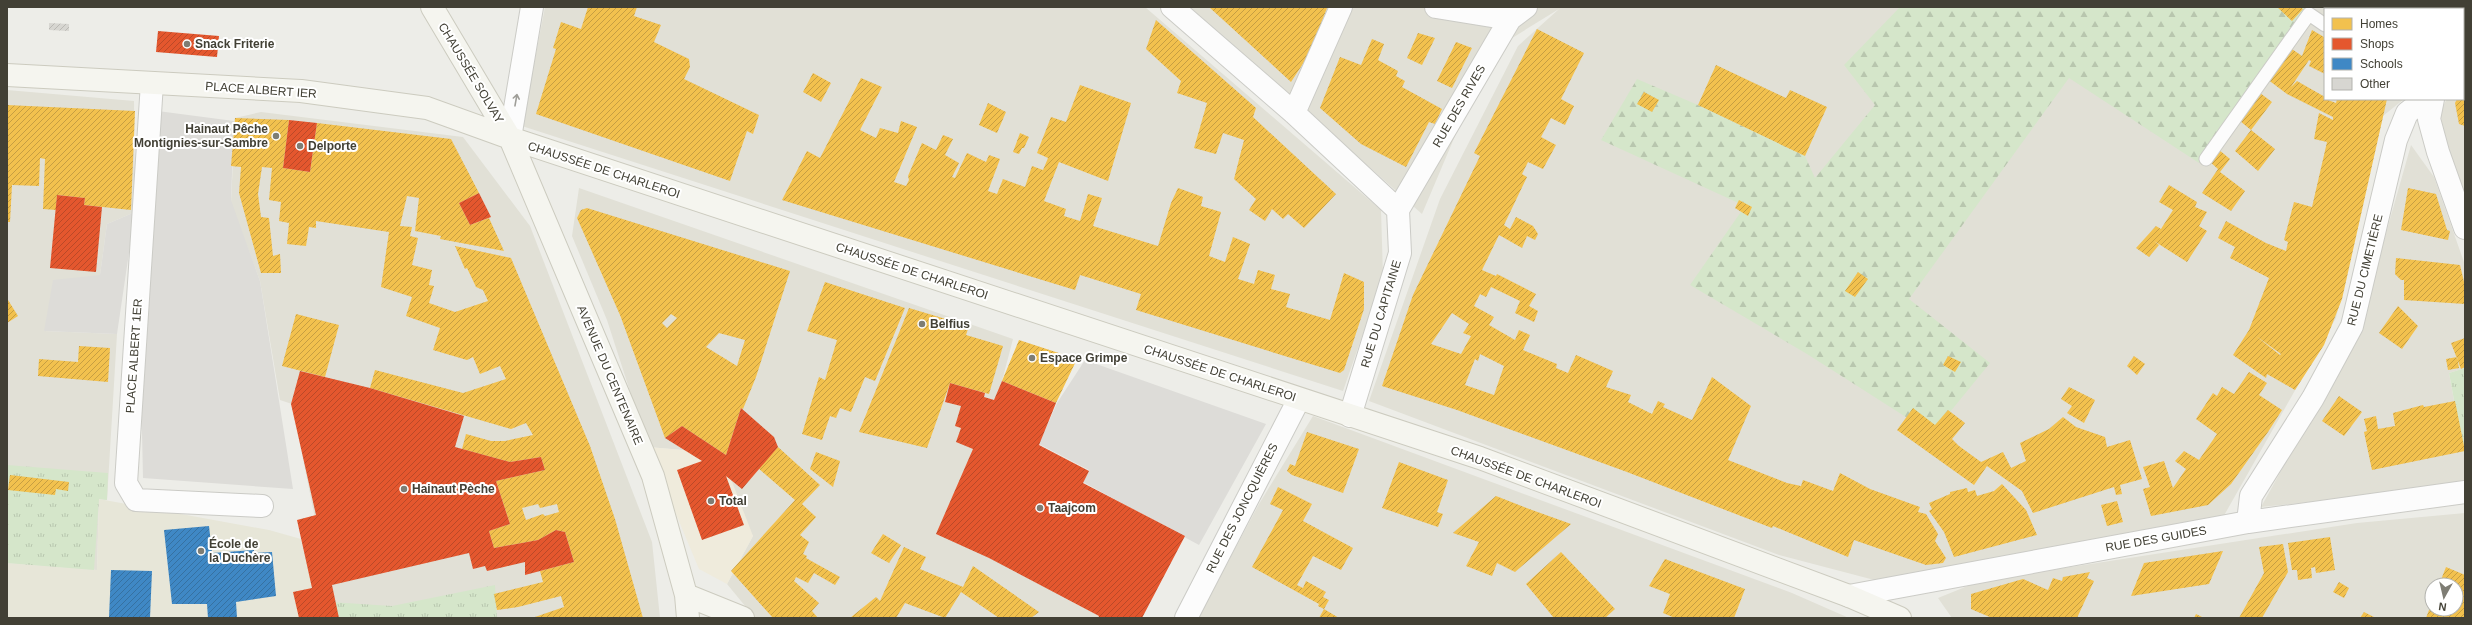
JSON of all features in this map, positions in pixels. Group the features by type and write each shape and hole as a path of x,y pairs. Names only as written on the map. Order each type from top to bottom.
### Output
{"main road":[{"name":"CHAUSSÉE SOLVAY","path":"432,7 510,138"},
{"name":"PLACE ALBERT IER","path":"7,75 301,91 427,108 510,138"},
{"name":"CHAUSSÉE DE CHARLEROI","path":"510,138 1480,458 1849,596 1900,618"},
{"name":"AVENUE DU CENTENAIRE","path":"510,138 654,476 686,595 688,618"},
{"path":"686,595 744,618"}],"street":[{"path":"510,138 532,7"},
{"path":"1172,7 1294,113 1398,210"},
{"path":"1294,113 1341,7"},
{"path":"1436,7 1518,13"},
{"name":"RUE DES RIVES","path":"1398,210 1518,13"},
{"name":"PLACE ALBERT 1ER","path":"152,83 126,483 136,500 262,506"},
{"name":"RUE DU CIMETIÈRE","path":"2248,522 2251,496 2313,398 2352,326 2396,140 2407,113 2424,100"},
{"path":"2433,100 2429,118 2438,152 2465,228"},
{"name":"RUE DU CAPITAINE","path":"1350,416 1400,253 1398,210"},
{"name":"RUE DES JONCQUIÈRES","path":"1186,618 1299,399"},
{"name":"RUE DES GUIDES","path":"1849,596 2248,522 2465,492"}],"lane":[{"path":"2206,158 2309,14 2324,24"}],"shaded area":[{"path":"545,7 1145,7 1381,210 1383,276 1343,391 522,126"},
{"path":"1190,7 2465,7 2464,22 2464,8 2324,8 2324,100 2403,100 2383,116 2336,318 2222,519 1882,582 1779,555 1369,401 1440,199 1518,46 1559,9 1491,51 1422,214"},
{"path":"2465,66 2465,204 2448,158 2440,111 2446,100 2464,100"},
{"path":"7,90 134,101 135,212 107,224 100,275 44,331 117,334 107,500 99,499 97,570 7,563"},
{"path":"150,110 234,121 231,200 260,281 293,489 143,478 141,387"},
{"path":"261,112 463,137 530,226 652,542 660,618 335,618 292,404 280,400 260,281 231,203 235,118"},
{"path":"2411,145 2434,177 2465,265 2465,368 2449,373 2465,460 2465,486 2261,507 2358,332"},
{"path":"579,188 1013,339 1002,381 975,547 980,553 1099,616 1097,618 755,618 727,584 753,536 683,450 648,447 607,320 572,236"},
{"path":"135,212 117,334 44,331 53,280 100,275 107,224"},
{"path":"1085,360 1266,424 1199,545 1083,482 1089,470 1039,444 1057,403"},
{"path":"1313,416 1792,593 1849,618 1198,618 1259,504"},
{"path":"648,447 683,450 724,461 753,536 727,584 699,569"},
{"name":"École de la Duchère","path":"99,499 269,530 301,539 314,592 335,618 7,618 7,563 97,570"},
{"path":"2465,513 2465,618 1952,618 1938,598 1980,581 2357,523"}],"green space":[{"path":"1900,7 2309,7 2199,163 2069,78 1909,299 1990,363 1937,428 1909,419 1807,354 1690,285 1745,206 1601,140 1637,79 1698,105 1805,156 1815,178 1875,105 1844,65"},
{"path":"2465,368 2465,460 2449,373"},
{"path":"7,465 108,473 107,500 99,499 94,570 7,563"},
{"path":"495,585 497,618 335,618 330,602 392,606"}],"building: Homes":[{"path":"588,7 637,7 634,16 661,25 654,42 689,59 690,67 684,79 759,115 753,134 747,131 730,181 536,114 556,49 553,48 561,22 581,29"},
{"path":"1209,7 1327,8 1310,53 1291,82"},
{"path":"2277,7 2300,7 2303,9 2292,21"},
{"path":"2416,7 2454,7 2454,8"},
{"path":"1156,20 1256,108 1253,117 1336,194 1304,228 1288,214 1283,219 1272,209 1265,221 1249,210 1256,199 1234,179 1244,140 1223,133 1216,154 1194,148 1207,103 1177,93 1181,81 1146,49"},
{"path":"1537,29 1584,53 1561,99 1574,106 1565,125 1551,118 1541,137 1556,145 1543,169 1528,162 1522,174 1527,177 1504,225 1510,229 1516,217 1533,226 1538,234 1535,240 1527,236 1522,248 1499,235 1482,270 1496,276 1497,274 1536,294 1529,306 1538,311 1534,322 1515,313 1520,301 1491,287 1486,297 1480,294 1474,306 1494,317 1489,325 1515,340 1519,330 1530,335 1523,350 1557,364 1556,368 1568,373 1576,355 1613,371 1606,387 1631,395 1628,402 1652,414 1658,401 1665,404 1663,407 1692,420 1712,377 1751,406 1728,460 1787,483 1801,486 1803,480 1833,491 1840,473 1870,489 1920,507 1918,512 1926,514 1938,534 1935,541 1946,558 1943,563 1926,565 1854,540 1848,557 1773,526 1772,528 1627,472 1457,410 1382,386 1413,295 1480,156 1474,153","holes":["1452,313 1469,324 1463,333 1471,336 1461,354 1431,344","1480,354 1504,366 1494,395 1465,385 1475,359 1478,361"]},
{"path":"2312,30 2324,37 2324,74 2309,66 2311,61 2309,60 2291,87 2297,81 2324,96 2324,100 2336,103 2337,100 2387,100 2342,299 2324,345 2295,390 2267,374 2266,378 2233,355 2249,330 2269,278 2230,258 2235,247 2218,238 2226,221 2266,243 2286,251 2288,242 2284,240 2294,202 2312,207 2327,142 2314,139 2319,113 2333,120 2333,117 2287,94 2267,79 2289,47 2302,56","holes":["2256,336 2281,354 2280,355"]},
{"path":"1418,33 1435,38 1422,65 1407,58"},
{"path":"1372,39 1384,44 1378,60 1398,71 1396,76 1405,81 1402,87 1442,109 1435,124 1429,122 1406,167 1361,144 1320,108 1340,57 1361,65"},
{"path":"1456,42 1472,48 1452,88 1437,81"},
{"path":"1716,65 1786,98 1790,90 1827,107 1805,156 1698,105"},
{"path":"813,73 831,83 821,102 803,92"},
{"path":"861,78 882,87 860,130 876,138 880,128 898,133 901,121 917,127 894,182 906,186 909,180 908,176 922,143 936,150 943,135 953,139 945,155 959,163 952,177 955,178 967,153 986,162 989,155 1000,159 988,191 997,194 1003,179 1025,187 1032,166 1043,170 1048,158 1037,153 1051,117 1066,122 1080,85 1131,103 1108,181 1059,162 1044,201 1066,209 1064,216 1080,221 1088,194 1102,198 1093,226 1158,246 1171,203 1178,188 1203,197 1201,206 1221,212 1209,256 1225,262 1233,237 1250,244 1238,279 1254,284 1258,270 1275,275 1271,289 1290,294 1286,307 1330,320 1344,273 1364,282 1364,309 1344,370 1340,373 1136,310 1141,294 1080,275 1075,290 782,200 807,151 820,158"},
{"path":"2465,86 2465,126 2459,124 2455,103 2456,100 2464,100"},
{"path":"1644,92 1659,100 1652,112 1637,104"},
{"path":"2260,93 2272,102 2251,130 2240,121"},
{"path":"988,103 1006,112 997,133 979,125"},
{"path":"7,105 135,111 131,210 84,205 85,198 57,195 56,210 43,209 45,159 40,158 39,186 12,185 10,222 7,222"},
{"path":"235,118 289,120 283,168 310,172 317,123 451,139 479,193 459,203 470,225 489,218 504,251 440,239 441,236 415,231 419,198 407,196 400,226 412,227 410,236 418,238 412,265 432,270 429,285 434,286 429,303 455,312 488,301 483,290 476,287 467,268 465,269 455,246 511,258 590,446 615,519 643,618 532,618 564,607 561,596 518,607 497,610 494,594 543,582 540,571 574,562 565,532 556,530 538,540 494,548 489,531 510,524 496,481 545,470 541,457 510,462 462,449 466,434 491,441 505,441 533,435 526,423 511,429 370,388 375,370 463,393 506,379 500,366 480,374 473,357 467,360 433,350 440,328 406,316 412,297 381,287 389,232 316,221 316,228 309,227 306,246 287,244 289,223 279,221 281,202 269,200 272,168 262,167 258,194 261,217 269,218 273,256 280,254 281,273 261,273 239,193 241,167 231,166","holes":["538,504 540,508 557,504 559,512 545,516 543,514 526,520 522,508"]},
{"path":"2251,130 2275,149 2258,171 2235,151"},
{"path":"1020,133 1029,137 1024,148 1022,148 1019,154 1013,152"},
{"path":"2218,149 2230,159 2220,172 2245,191 2231,211 2202,193 2218,169 2209,161"},
{"path":"2169,185 2197,202 2195,207 2207,212 2199,226 2207,231 2187,262 2154,241 2159,245 2149,257 2136,248 2156,226 2161,229 2173,210 2159,202"},
{"path":"2408,188 2436,194 2447,230 2450,231 2448,240 2401,230"},
{"path":"1739,200 1752,207 1748,216 1735,208"},
{"path":"587,208 790,271 756,377 743,409 741,408 726,455 682,426 665,438 620,315 577,218 581,210","holes":["671,314 677,318 667,328 662,323","719,333 745,340 737,366 706,347"]},
{"path":"2396,258 2460,265 2465,286 2465,304 2404,300 2404,280 2401,280 2395,274"},
{"path":"1858,272 1868,279 1855,297 1845,291"},
{"path":"825,282 905,308 875,381 865,377 851,412 840,408 836,418 830,416 822,440 802,434 819,377 825,380 837,340 807,331"},
{"path":"8,300 18,316 7,323 7,301"},
{"path":"2398,306 2418,326 2402,349 2379,333"},
{"path":"909,308 969,326 966,335 1003,346 989,394 950,383 927,448 859,432"},
{"path":"296,314 339,325 325,377 282,366"},
{"path":"2465,338 2465,367 2461,369 2451,343"},
{"path":"1019,340 1077,359 1056,403 1002,381"},
{"path":"79,346 110,348 108,382 38,376 39,359 78,362"},
{"path":"1948,356 1961,362 1955,372 1943,365"},
{"path":"2134,356 2145,364 2137,375 2127,366"},
{"path":"2457,357 2459,368 2448,370 2446,359"},
{"path":"2249,372 2267,383 2259,395 2282,410 2268,432 2231,484 2208,505 2151,516 2143,489 2150,487 2143,467 2164,461 2173,488 2186,469 2175,461 2184,451 2199,460 2217,434 2196,419 2213,393 2217,396 2222,387 2234,394"},
{"path":"2069,387 2095,400 2084,423 2067,413 2072,406 2061,399"},
{"path":"2339,396 2362,412 2344,436 2322,421"},
{"path":"2455,401 2465,451 2372,470 2364,432 2367,431 2364,419 2376,416 2378,429 2395,426 2393,413 2423,405 2424,407"},
{"path":"1913,408 1935,425 1948,410 1965,423 1952,439 1959,446 1981,462 2003,452 2011,468 2026,461 2020,443 2049,429 2063,417 2076,427 2105,437 2107,447 2130,440 2142,479 2120,485 2122,494 2116,495 2114,487 2033,513 2022,491 1987,466 1974,485 1897,430"},
{"path":"1307,432 1359,449 1343,493 1292,475 1287,471 1290,464 1295,466"},
{"path":"778,447 820,485 802,504 816,517 800,535 809,542 803,554 807,556 806,558 840,577 835,585 814,573 808,583 796,577 794,581 819,603 812,611 818,618 773,618 731,571 795,500 758,468"},
{"path":"816,452 840,461 833,487 810,469"},
{"path":"1399,462 1448,480 1437,512 1443,514 1438,527 1382,508"},
{"path":"10,475 69,482 68,491 56,489 55,495 8,490"},
{"path":"2002,484 2026,510 2037,535 1954,557 1944,532 1929,511 1932,509 1929,503 1950,494 1950,492 1967,488 1968,492 1975,490 1977,496 1994,491"},
{"path":"1278,487 1312,504 1303,521 1353,548 1341,570 1313,556 1297,585 1303,588 1306,581 1326,592 1323,597 1329,600 1324,609 1318,606 1319,604 1252,567 1283,510 1270,504"},
{"path":"1496,496 1571,524 1515,572 1497,563 1492,576 1466,566 1479,542 1453,533"},
{"path":"2117,501 2123,522 2107,526 2101,505"},
{"path":"883,534 901,545 889,563 871,553"},
{"path":"2330,537 2335,570 2316,573 2315,567 2311,568 2312,578 2298,580 2297,570 2292,570 2288,543"},
{"path":"2283,544 2288,572 2262,618 2239,618 2264,573 2259,547"},
{"path":"904,547 926,557 920,569 963,587 973,566 1039,612 1031,618 999,618 961,592 945,618 905,603 896,618 850,618 876,597 880,601"},
{"path":"2223,551 2209,584 2131,596 2144,563"},
{"path":"1561,552 1615,609 1605,618 1554,618 1526,584"},
{"path":"1665,559 1745,589 1734,618 1675,618 1663,613 1670,594 1649,586"},
{"path":"2446,567 2465,575 2465,618 2426,618 2464,617 2464,577 2442,577"},
{"path":"2090,572 2087,578 2094,581 2077,618 1992,618 1971,609 1971,594 2023,579 2048,590 2053,578 2062,581 2063,577"},
{"path":"2339,582 2349,588 2344,598 2333,592"},
{"path":"1324,609 1339,618 1319,618"},
{"path":"2364,612 2376,618 2360,618"},
{"path":"2196,614 2204,618 2194,618"}],"building: Shops":[{"name":"Snack Friterie","path":"158,31 219,36 217,57 156,52"},
{"name":"Delporte","path":"289,120 317,123 310,172 283,168"},
{"path":"479,193 491,217 470,225 459,203"},
{"path":"57,195 85,198 84,205 102,207 96,272 50,268"},
{"name":"Hainaut Pèche","path":"300,371 370,388 464,416 455,447 510,462 541,457 545,470 496,481 510,524 489,531 494,548 538,540 556,530 565,532 574,562 525,575 525,562 487,571 485,566 473,569 469,553 332,585 339,618 299,618 293,592 312,588 297,520 316,515 291,404"},
{"name":"Taajcom","path":"1002,381 1056,403 1039,445 1089,471 1083,483 1185,536 1142,618 1098,618 1099,616 989,558 936,534 973,449 956,442 961,428 955,426 961,406 945,402 950,383 985,393 984,397 994,400"},
{"path":"741,408 774,437 778,447 742,489 726,476 744,525 702,540 677,470 702,461 665,438 682,426 726,455"}],"building: Schools":[{"path":"209,526 212,553 254,550 254,553 272,552 276,596 236,602 237,618 208,618 207,604 172,604 164,530"},
{"path":"111,570 152,571 150,618 109,618"}],"building: Other":[{"path":"49,23 69,24 69,31 49,30"}],"place":[{"name":"Snack Friterie","path":"187,44"},
{"name":"Hainaut Pêche Montignies-sur-Sambre","path":"276,136"},
{"name":"Delporte","path":"300,146"},
{"name":"Belfius","path":"922,324"},
{"name":"Espace Grimpe","path":"1032,358"},
{"name":"Hainaut Pèche","path":"404,489"},
{"name":"Total","path":"711,501"},
{"name":"Taajcom","path":"1040,508"},
{"name":"École de la Duchère","path":"201,551"}]}
